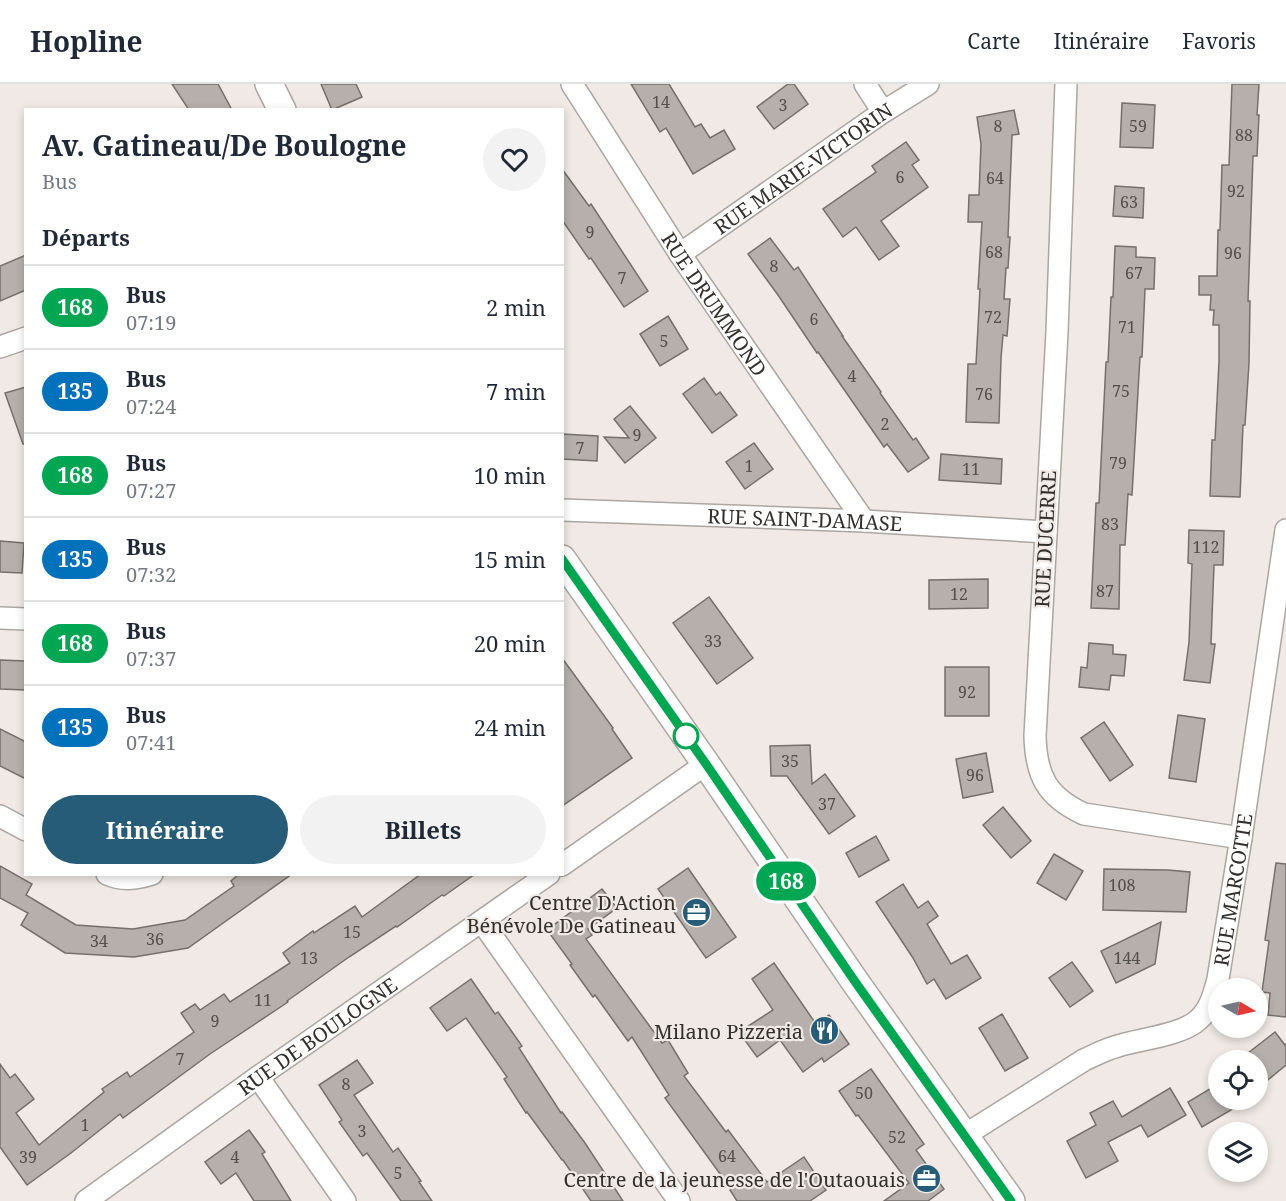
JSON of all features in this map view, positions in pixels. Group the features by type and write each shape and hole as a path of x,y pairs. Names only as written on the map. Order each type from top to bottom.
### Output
{"street":[{"path":"269,84 281,108"},
{"name":"RUE DRUMMOND","path":"572,84 680,254 864,521"},
{"path":"865,84 883,112"},
{"name":"RUE MARIE-VICTORIN","path":"680,254 883,112 928,84"},
{"name":"RUE DUCERRE","path":"1066,84 1056,342 1035,756 1042,776 1053,795 1068,807 1084,814 1241,838"},
{"path":"0,347 24,339"},
{"name":"RUE SAINT-DAMASE","path":"564,510 864,521 1046,532"},
{"name":"RUE MARCOTTE","path":"965,1135 1092,1056 1118,1046 1170,1033 1197,1021 1213,998 1241,838 1286,530"},
{"path":"564,562 856,983 1011,1201"},
{"path":"0,618 24,619"},
{"path":"564,864 706,764"},
{"path":"0,816 24,829"},
{"path":"110,876 128,879 142,876"},
{"name":"RUE DE BOULOGNE","path":"86,1201 258,1077 546,876"},
{"path":"482,922 679,1201"},
{"path":"258,1077 345,1201"}],"building":[{"path":"172,84 218,84 231,108 188,108"},
{"path":"321,84 356,84 362,97 337,108 331,108"},
{"path":"631,84 669,84 695,127 701,124 710,138 724,130 735,149 693,174 666,128 660,132"},
{"path":"788,84 794,84 808,104 774,129 757,107"},
{"path":"1232,84 1259,84 1257,156 1253,156 1248,301 1250,301 1249,363 1245,425 1243,425 1240,497 1210,496 1212,440 1215,440 1219,325 1213,325 1214,310 1210,310 1211,295 1199,295 1199,276 1217,276 1222,165 1229,165"},
{"path":"1122,103 1155,105 1153,148 1120,147"},
{"path":"1014,110 1019,134 1012,135 1008,237 1010,237 1004,299 1010,299 1007,336 1003,335 999,423 966,422 968,364 976,364 980,289 978,289 982,222 968,222 969,195 979,195 981,144 977,117"},
{"path":"906,142 919,160 912,165 928,187 881,221 899,246 879,260 856,227 843,237 823,209 876,172 872,166"},
{"path":"564,172 589,206 591,204 648,291 624,307 591,258 589,259 564,223"},
{"path":"1115,186 1144,188 1143,218 1113,216"},
{"path":"770,238 794,270 798,267 880,393 913,440 916,438 929,458 908,472 887,444 884,447 748,254"},
{"path":"1115,246 1136,247 1136,257 1155,258 1154,289 1145,289 1132,495 1128,494 1125,545 1120,545 1119,609 1091,608 1096,503 1099,503"},
{"path":"24,256 24,291 0,301 0,266"},
{"path":"668,316 688,349 660,366 640,334"},
{"path":"704,378 716,395 720,392 737,415 712,433 683,394"},
{"path":"24,388 24,444 23,444 5,393"},
{"path":"630,406 656,438 625,463 604,437 629,438 614,419"},
{"path":"564,434 598,436 597,461 564,459"},
{"path":"754,443 773,469 745,489 726,462"},
{"path":"941,454 1002,459 1001,484 939,480"},
{"path":"1189,530 1224,531 1223,565 1214,565 1211,644 1215,644 1210,683 1184,680 1189,642 1192,564 1188,563"},
{"path":"0,541 24,543 22,573 0,572"},
{"path":"988,579 988,608 929,609 929,580"},
{"path":"709,597 753,658 717,684 673,623"},
{"path":"1089,643 1113,645 1113,654 1126,655 1124,676 1111,675 1109,690 1079,687 1081,667 1087,668"},
{"path":"0,660 24,661 24,690 0,689"},
{"path":"564,661 613,728 632,758 564,805"},
{"path":"945,667 989,667 989,716 945,716"},
{"path":"1178,715 1205,719 1196,782 1169,778"},
{"path":"1104,722 1133,765 1110,781 1081,738"},
{"path":"0,729 24,741 24,778 0,766"},
{"path":"810,745 812,784 825,774 855,816 829,834 787,776 771,776 770,746"},
{"path":"986,753 993,792 963,798 956,759"},
{"path":"1003,807 1031,841 1011,858 983,825"},
{"path":"876,836 889,860 859,877 846,853"},
{"path":"1054,854 1083,871 1066,900 1037,883"},
{"path":"1276,863 1286,864 1286,1017 1268,1015 1270,993 1268,993 1268,978 1264,978 1269,941 1265,940"},
{"path":"0,866 32,884 26,895 76,925 133,929 185,920 234,886 231,881 237,876 289,876 188,948 134,957 65,953 21,925 28,913 0,898"},
{"name":"Centre D'Action Bénévole De Gatineau","path":"688,868 736,937 706,958 658,889"},
{"path":"1104,869 1190,872 1186,912 1103,910"},
{"path":"418,876 472,876 349,957 123,1118 120,1114 27,1185 0,1147 0,1064 10,1078 15,1074 34,1099 16,1113 39,1145 104,1092 102,1089 127,1072 130,1077 194,1032 181,1013 195,1004 200,1010 224,994 230,1002 290,963 283,953 313,931 314,933 355,906 362,917"},
{"path":"903,884 918,908 928,901 938,916 927,924 951,964 967,955 981,978 946,999 934,979 927,984 913,958 876,902"},
{"path":"602,889 617,908 588,929 592,935 586,939 662,1043 668,1040 688,1073 684,1076 767,1182 804,1157 826,1190 810,1201 737,1201 731,1189 665,1098 669,1095 632,1037 628,1041 595,995 593,997 547,930"},
{"path":"1161,922 1155,964 1116,983 1101,951"},
{"path":"1072,962 1093,991 1070,1007 1049,978"},
{"path":"774,963 816,1024 829,1015 849,1044 824,1062 822,1058 803,1072 780,1040 757,1057 739,1032 773,1010 752,979"},
{"path":"471,979 495,1014 498,1012 522,1046 519,1048 561,1113 585,1143 623,1201 591,1201 563,1160 526,1113 504,1079 507,1077 466,1018 447,1031 430,1008"},
{"path":"1002,1014 1028,1058 1005,1071 979,1028"},
{"path":"1275,1032 1286,1044 1286,1065 1268,1080 1268,1050 1252,1050"},
{"path":"357,1060 373,1083 354,1095 393,1152 398,1148 432,1201 401,1201 367,1153 363,1156 339,1122 342,1120 319,1085"},
{"path":"871,1069 924,1144 916,1150 944,1189 928,1201 884,1201 909,1183 839,1091"},
{"path":"1170,1088 1186,1115 1148,1137 1141,1125 1108,1142 1118,1161 1086,1178 1067,1141 1096,1125 1090,1113 1113,1101 1122,1117"},
{"path":"1208,1090 1208,1110 1231,1110 1202,1127 1188,1102"},
{"path":"249,1130 265,1152 262,1154 291,1201 254,1201 236,1173 221,1184 205,1162"}],"bus line":[{"name":"168","path":"564,562 856,983 1011,1201"}],"place":[{"name":"Centre D'Action Bénévole De Gatineau","path":"697,913"},
{"name":"Milano Pizzeria","path":"824,1031"},
{"name":"Centre de la jeunesse de l'Outaouais","path":"926,1179"}]}
